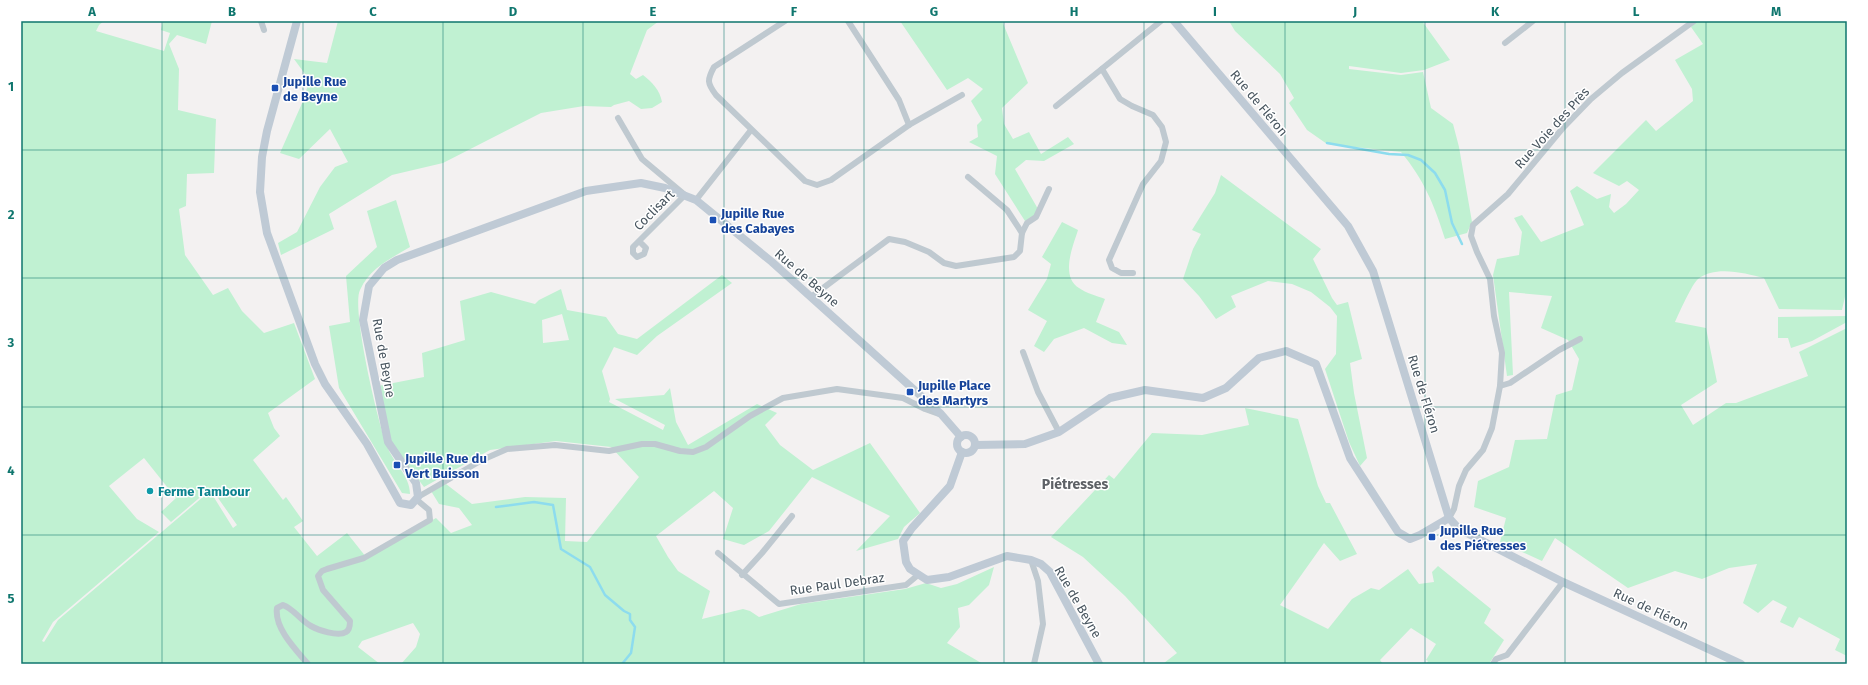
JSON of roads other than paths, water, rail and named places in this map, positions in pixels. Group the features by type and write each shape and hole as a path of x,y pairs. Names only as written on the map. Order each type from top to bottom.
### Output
{"street":[{"path":"261,21 264,30"},
{"path":"297,21 262,157 260,192 267,232 315,364 325,384 367,444 400,503 411,505 417,498 482,460 507,449 556,445 609,451 642,444 655,444 680,451 693,452 706,447 750,416 783,398 837,389 903,398 925,409 941,414"},
{"path":"785,21 714,67 709,76 709,86 751,130 805,181 817,185 831,180 909,125 962,95"},
{"path":"848,21 900,100 909,125"},
{"path":"1056,106 1161,21"},
{"name":"Rue de Fléron","path":"1174,21 1352,232 1373,271 1449,518 1459,529 1470,535 1564,582 1741,664"},
{"path":"1505,43 1533,21"},
{"name":"Rue Voie des Près","path":"1449,518 1454,509 1459,486 1466,470 1483,450 1492,428 1500,386 1502,354 1494,316 1490,279 1471,236 1473,226 1508,194 1562,129 1591,98 1694,21"},
{"path":"1102,69 1120,99 1153,115 1162,127 1166,142 1161,161 1143,184 1109,260 1112,268 1121,273 1133,273"},
{"path":"618,118 642,159 685,195"},
{"path":"696,200 751,130"},
{"path":"968,176 1007,210 1022,233"},
{"name":"Rue de Beyne","path":"417,498 416,483 388,442 363,320 369,286 384,268 397,260 586,191 641,183 664,188 696,200 811,296 941,414 961,437"},
{"path":"811,296 888,239 905,242 929,252 944,263 956,266 1014,257 1020,251 1022,233 1027,224 1036,217 1049,189"},
{"name":"Coclisart","path":"639,241 685,195"},
{"path":"1500,386 1510,383 1559,350 1580,339"},
{"path":"975,445 1025,444 1060,432 1110,398 1145,390 1203,398 1226,388 1258,358 1286,351 1316,364 1350,458 1398,532 1410,539 1420,535 1449,518"},
{"path":"1023,352 1038,392 1060,432"},
{"path":"963,435 971,435 976,442 975,445 974,450 966,454 958,450 957,441 963,435"},
{"path":"918,575 910,569 906,562 903,541 912,528 950,486 962,452"},
{"path":"308,664 287,640 277,617 276,608 283,605 289,607 311,626 339,634 346,632 349,629 350,621 323,590 318,576 322,571 327,569 364,558 430,520 428,510 417,498"},
{"path":"742,574 762,553 792,516"},
{"name":"Rue Paul Debraz","path":"718,553 779,604 906,585 918,575"},
{"name":"Rue de Beyne","path":"918,575 927,580 949,577 1007,556 1031,560 1041,564 1050,572 1099,664"},
{"path":"1031,560 1038,581 1043,624 1034,664"},
{"path":"1493,664 1496,659 1507,654 1564,582"}],"waterway":[{"path":"1327,143 1389,154 1408,155 1421,160 1435,173 1445,190 1452,223 1462,244"},
{"path":"496,507 534,502 553,505 561,549 590,567 605,595 624,611 630,614 630,620 635,627 631,653 622,664"}],"place":[{"name":"Jupille Rue de Beyne","path":"275,88"},
{"name":"Jupille Rue des Cabayes","path":"713,220"},
{"name":"Jupille Place des Martyrs","path":"910,392"},
{"name":"Jupille Rue du Vert Buisson","path":"397,465"},
{"name":"Ferme Tambour","path":"150,491"},
{"name":"Jupille Rue des Piétresses","path":"1432,537"}],"district":[{"name":"Piétresses","path":"1075,484"}]}
